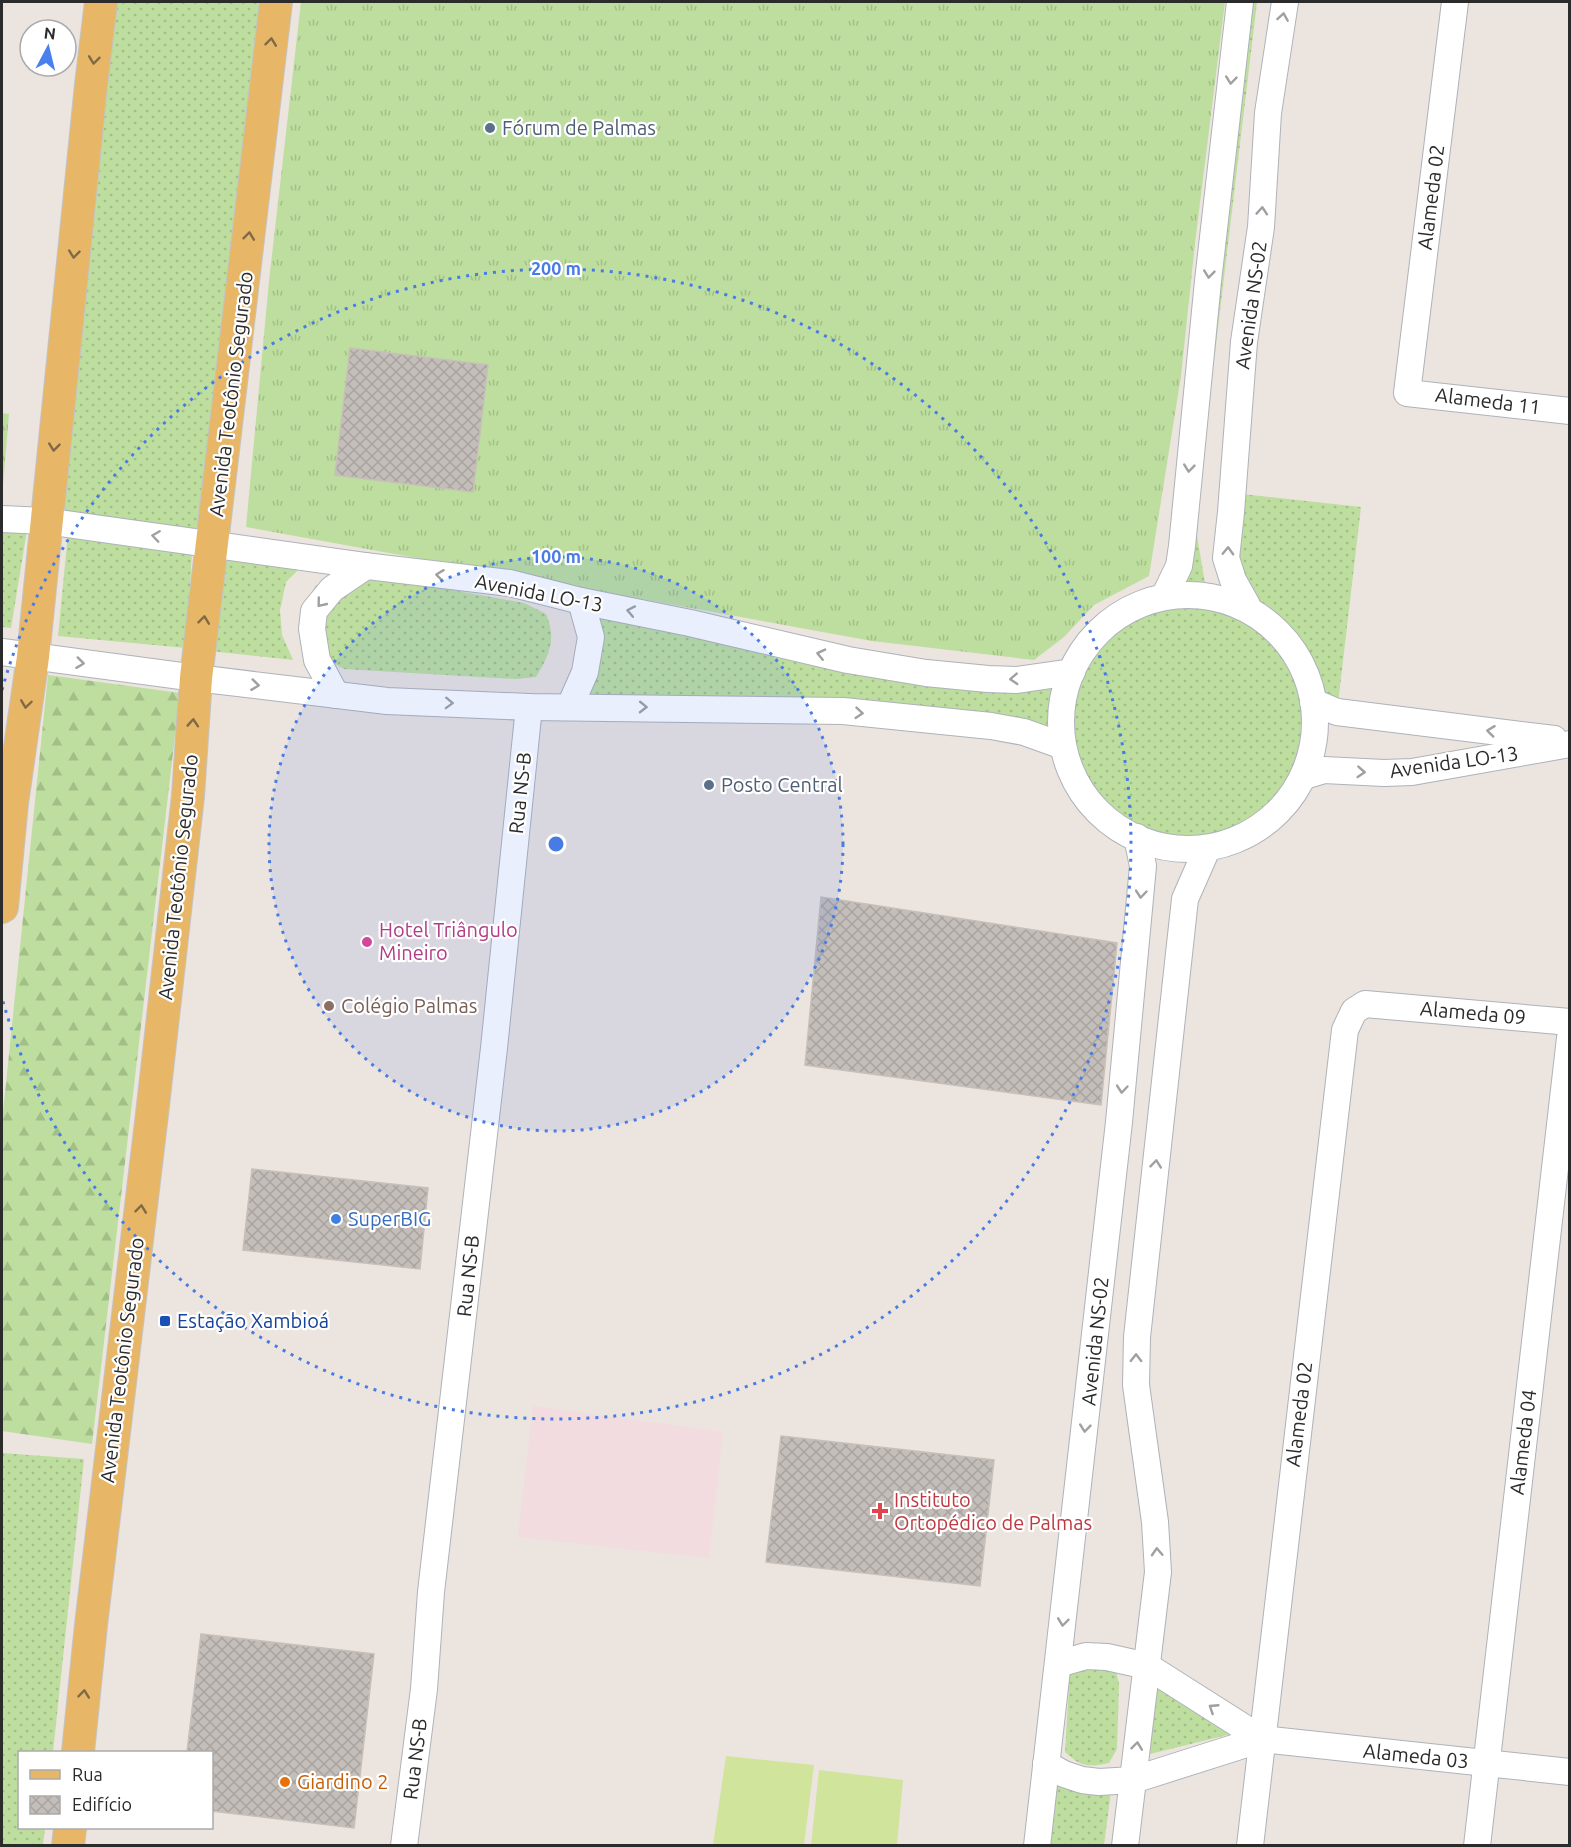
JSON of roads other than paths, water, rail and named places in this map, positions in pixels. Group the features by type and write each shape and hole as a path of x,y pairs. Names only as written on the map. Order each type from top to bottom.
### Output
{"main road":[{"path":"2,907 12,803 33,657 45,521 101,2"},
{"name":"Avenida Teotônio Segurado","path":"78,1751 93,1603 183,843 196,678 214,544 276,2"},
{"path":"68,1845 70,1829"}],"street":[{"path":"1165,595 1179,566 1182,546 1208,281 1240,2"},
{"name":"Avenida NS-02","path":"1247,605 1233,580 1226,558 1244,342 1261,227 1268,113 1285,2"},
{"name":"Alameda 02","path":"1407,393 1455,2"},
{"name":"Alameda 11","path":"1407,393 1569,411"},
{"name":"Avenida LO-13","path":"2,519 45,521 366,566 510,583 848,660 926,673 1017,680 1072,672"},
{"path":"336,694 317,660 312,629 315,611 332,589 366,566"},
{"path":"1197,594 1223,597 1247,605 1276,635 1300,665 1312,702 1314,741 1304,776 1280,810 1268,821 1233,842 1207,849 1174,847 1137,837 1102,818 1087,801 1077,783 1063,746 1062,724 1072,672 1084,648 1112,620 1133,606 1165,595 1197,594"},
{"path":"570,706 585,672 591,637 581,601"},
{"path":"2,652 387,701 853,712 991,726 1024,732 1063,746"},
{"name":"Avenida LO-13","path":"1312,702 1337,712 1569,742"},
{"name":"Rua NS-B","path":"404,1845 424,1689 433,1582 530,706"},
{"name":"Avenida LO-13","path":"1304,776 1324,770 1412,772 1569,742"},
{"name":"Avenida NS-02","path":"1037,1845 1119,1122 1143,866 1137,837"},
{"name":"Avenida NS-02","path":"1125,1845 1158,1572 1155,1522 1136,1385 1137,1337 1185,899 1207,849"},
{"name":"Alameda 02","path":"1250,1845 1342,1041 1354,1011 1365,1004 1377,1004"},
{"name":"Alameda 09","path":"1377,1004 1569,1022"},
{"name":"Alameda 04","path":"1477,1845 1569,1038"},
{"name":"Alameda 03","path":"1058,1664 1086,1656 1147,1666 1262,1740"},
{"name":"Alameda 03","path":"1046,1764 1064,1774 1082,1780 1099,1782 1133,1780 1262,1740 1569,1772"}],"place":[{"name":"Fórum de Palmas","path":"490,128"},
{"name":"Posto Central","path":"709,785"},
{"name":"Hotel Triângulo Mineiro","path":"367,942"},
{"name":"Colégio Palmas","path":"329,1006"},
{"name":"SuperBIG","path":"336,1219"},
{"name":"Estação Xambioá","path":"165,1321"},
{"name":"Instituto Ortopédico de Palmas","path":"880,1511"},
{"name":"Giardino 2","path":"285,1782"}]}
